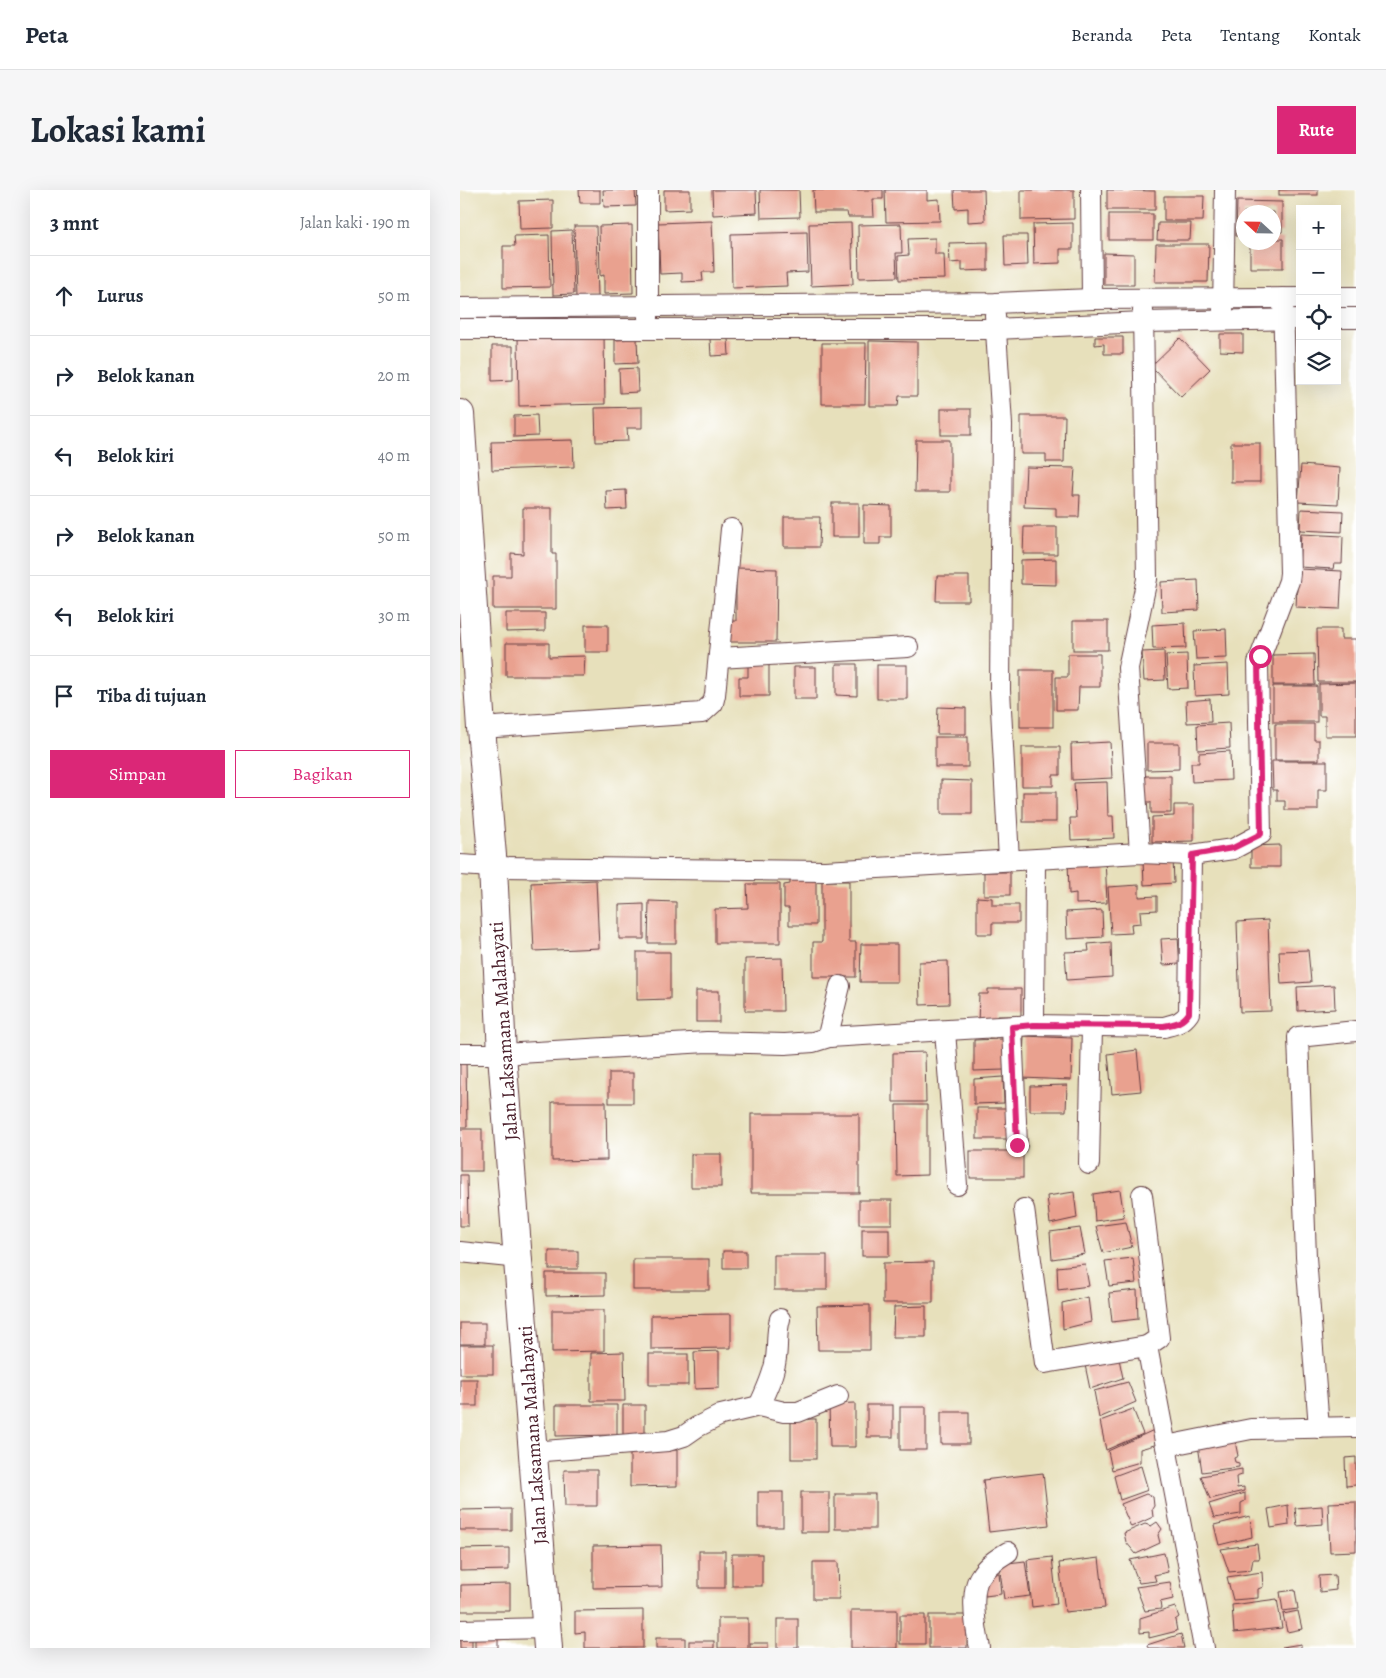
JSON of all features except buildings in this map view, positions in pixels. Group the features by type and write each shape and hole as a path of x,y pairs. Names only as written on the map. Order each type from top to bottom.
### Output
{"highway":[{"name":"Jalan Laksamana Malahayati","path":"460,414 466,597 481,728 493,868 502,1054 547,1638"}],"street":[{"path":"647,330 648,190"},
{"path":"1091,190 1092,299"},
{"path":"1223,320 1225,190"},
{"path":"1341,297 1356,297"},
{"path":"460,308 1292,298 1290,573 1289,581 1258,663 1261,834 1233,848 1192,855 1140,853 825,871 493,868 460,865"},
{"path":"1140,853 1128,668 1147,579 1143,300"},
{"path":"995,303 1002,425 1000,690 1009,860"},
{"path":"1341,318 1356,318"},
{"path":"460,329 995,329 1143,322 1292,319"},
{"path":"481,728 702,713 712,703 715,695 731,529"},
{"path":"719,658 908,647"},
{"path":"460,1054 502,1054 707,1042 785,1044 813,1042 829,1038 1034,1025 1092,1027 1164,1026 1177,1024 1185,1019 1189,1013 1192,855"},
{"path":"1034,1025 1035,860"},
{"path":"829,1038 840,986"},
{"path":"1012,1027 1017,1145"},
{"path":"1089,1164 1092,1027"},
{"path":"945,1031 957,1185"},
{"path":"1319,1428 1306,1257 1298,1037 1356,1031"},
{"path":"1024,1209 1044,1363 1147,1346 1159,1338 1142,1195"},
{"path":"460,1252 519,1258"},
{"path":"759,1406 774,1368 777,1326 780,1319"},
{"path":"1147,1346 1204,1648"},
{"path":"532,1452 668,1441 684,1436 702,1424 721,1416 759,1406 784,1412 798,1412 838,1396"},
{"path":"1166,1446 1251,1429 1356,1427"},
{"path":"980,1648 975,1602 977,1581 987,1568 1008,1552"},
{"path":"460,1630 547,1638"}],"route":[{"path":"1017,1145 1012,1027 1034,1025 1092,1027 1164,1026 1177,1024 1185,1019 1189,1013 1192,855 1233,848 1261,834 1258,663 1260,656"}]}
